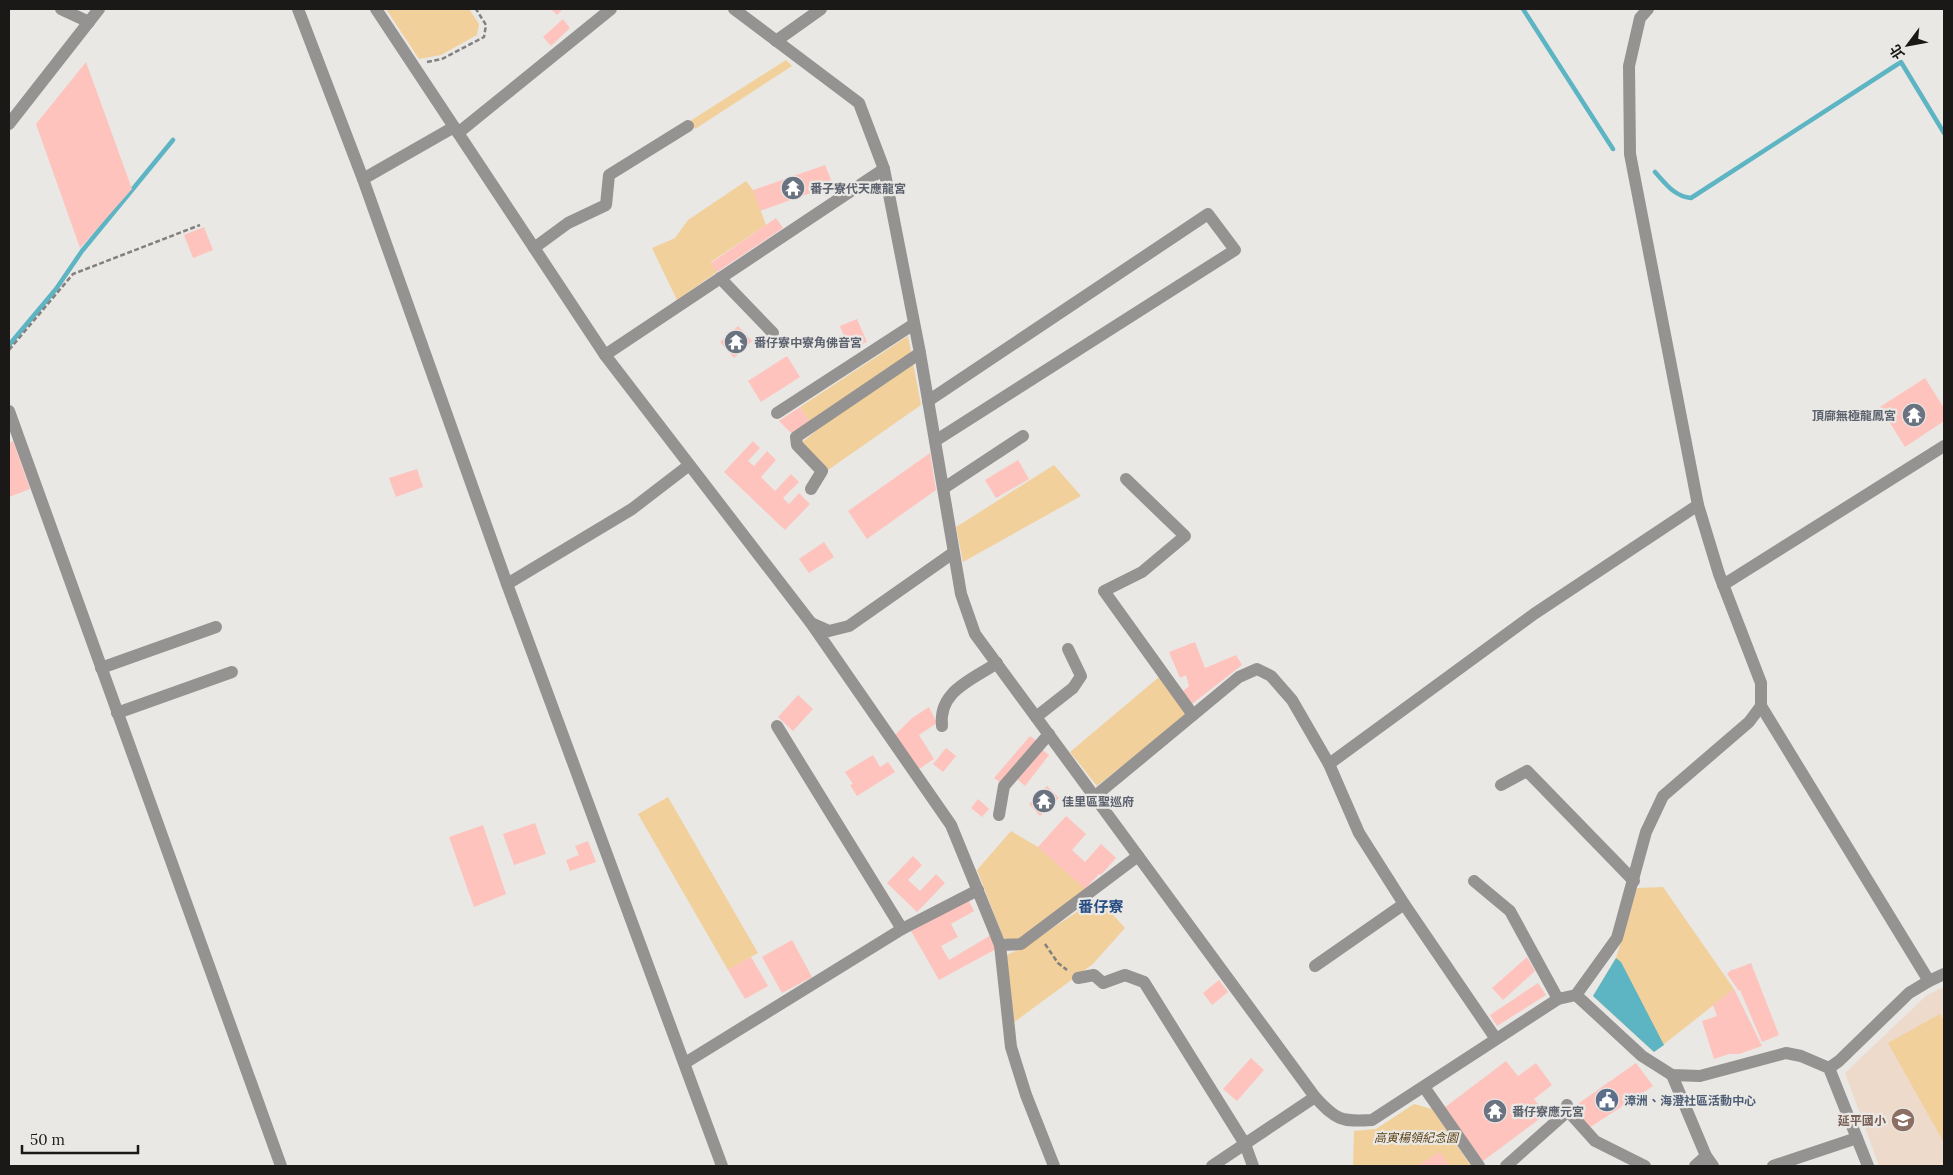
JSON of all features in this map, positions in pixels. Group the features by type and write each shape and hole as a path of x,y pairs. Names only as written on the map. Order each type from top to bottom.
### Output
{"street":[{"path":"61,9 89,22"},
{"path":"9,124 14,107 99,9"},
{"path":"298,9 363,179 507,584 722,1166"},
{"path":"376,9 605,355 688,466 811,624 951,825 1000,945 1011,1046 1026,1095 1054,1166"},
{"path":"363,179 456,130 611,9"},
{"path":"734,9 859,102 884,169 936,441 961,594 975,634 1315,1097 1330,1114 1348,1122 1372,1120 1558,999 1576,995 1617,938 1646,832 1663,796 1749,722 1760,706 1762,683 1723,584 1698,505 1630,154 1630,66 1640,18 1648,9"},
{"path":"776,41 821,9"},
{"path":"534,248 568,223 606,205 609,175 688,126"},
{"path":"605,355 884,169"},
{"path":"928,401 1208,214 1234,250 936,441"},
{"path":"720,278 773,333"},
{"path":"777,413 914,324"},
{"path":"811,488 822,471 797,444 796,438 920,353"},
{"path":"9,411 282,1166"},
{"path":"944,488 1023,436"},
{"path":"1723,584 1944,446"},
{"path":"507,584 632,509 688,466"},
{"path":"1126,479 1185,536 1142,572 1104,591 1193,715"},
{"path":"1330,764 1534,614 1698,505"},
{"path":"811,624 829,631 850,626 953,553"},
{"path":"101,668 216,627"},
{"path":"1036,717 1073,688 1081,676 1068,649"},
{"path":"942,726 941,716 945,701 953,692 997,663"},
{"path":"1094,796 1239,678 1257,669 1271,676 1292,700 1330,764 1359,834 1496,1039"},
{"path":"117,713 232,672"},
{"path":"1760,706 1929,981"},
{"path":"777,726 902,929"},
{"path":"999,814 1004,786 1049,734"},
{"path":"1501,785 1527,771 1634,881"},
{"path":"1000,945 1021,944 1138,856"},
{"path":"1474,881 1510,911 1558,999"},
{"path":"685,1063 902,929 978,890"},
{"path":"1315,966 1404,904"},
{"path":"1829,1068 1839,1061 1909,993 1944,974"},
{"path":"1078,978 1094,975 1103,983 1126,975 1144,982 1245,1144 1254,1166"},
{"path":"1576,995 1642,1056 1672,1075 1700,1076 1786,1052 1829,1068 1868,1166"},
{"path":"1672,1075 1710,1161 1695,1166"},
{"path":"1424,1087 1479,1166"},
{"path":"1212,1166 1315,1097"},
{"path":"1506,1166 1567,1108 1595,1141 1645,1166"},
{"path":"1773,1166 1857,1138"}],"path":[{"path":"414,65 442,59 484,37 486,25 476,9"},
{"path":"9,350 73,274 200,225"},
{"path":"1037,933 1058,963 1078,978"}],"shaded area":[{"name":"延平國小","path":"1944,987 1944,1166 1879,1166 1845,1073 1927,995"}],"green space":[{"path":"386,9 469,9 479,24 477,35 441,55 419,59"},
{"path":"786,60 792,66 695,129 690,121"},
{"path":"746,181 753,190 766,225 711,262 717,272 677,300 652,248 675,238 688,220"},
{"path":"908,336 921,405 828,470 801,443 816,431 800,407"},
{"path":"1054,465 1081,496 963,562 956,527"},
{"path":"1159,677 1188,713 1097,786 1070,752"},
{"path":"668,797 758,953 728,970 638,814"},
{"path":"1011,831 1038,847 1087,890 1021,940 1007,940 1003,937 977,870"},
{"path":"1663,887 1734,989 1654,1052 1593,996 1616,958 1637,888"},
{"path":"1098,898 1125,928 1093,964 1013,1023 1005,956 1024,947"},
{"path":"1940,1014 1944,1021 1943,1141 1888,1043"},
{"name":"高寅楊領紀念園","path":"1414,1104 1432,1109 1471,1166 1353,1166 1354,1131 1376,1129"}],"water":[{"path":"1616,958 1621,962 1664,1045 1654,1052 1593,996"}],"building":[{"path":"551,9 563,9 557,15"},
{"path":"563,19 570,28 551,46 543,37"},
{"path":"86,62 132,189 80,248 36,124"},
{"name":"番子寮代天應龍宮","path":"825,165 833,185 760,211 753,190"},
{"path":"776,218 783,228 717,272 711,263"},
{"path":"204,227 213,250 193,258 184,235"},
{"path":"857,319 867,342 849,349 840,326"},
{"name":"番仔寮中寮角佛音宮","path":"738,326 752,341 734,358 720,342"},
{"path":"787,356 800,377 761,402 748,381"},
{"name":"頂廍無極龍鳳宮","path":"1925,378 1944,408 1944,421 1905,447 1880,407"},
{"path":"800,407 810,422 791,433 779,421"},
{"path":"13,441 30,489 9,497 9,443"},
{"path":"753,441 760,448 748,461 754,466 767,451 776,460 761,477 775,491 791,474 799,482 783,498 789,504 799,493 810,504 785,530 724,472"},
{"path":"930,453 936,490 867,539 848,511"},
{"path":"1018,460 1029,479 996,498 985,480"},
{"path":"417,469 423,487 396,497 389,478"},
{"path":"824,542 834,557 809,573 799,559"},
{"path":"1195,642 1205,668 1236,655 1242,665 1192,704 1183,691 1189,686 1186,675 1180,678 1169,652"},
{"path":"798,695 813,709 793,731 778,717"},
{"path":"929,707 937,723 919,735 934,759 919,769 895,735 912,718"},
{"path":"1030,736 1037,741 1001,783 994,778"},
{"path":"946,748 956,756 943,772 933,764"},
{"path":"1040,748 1049,755 1025,786 1016,778"},
{"path":"873,755 880,767 888,762 895,772 857,796 850,785 853,784 845,772"},
{"name":"佳里區聖巡府","path":"1047,786 1059,798 1040,816 1029,804"},
{"path":"978,799 989,809 982,817 971,808"},
{"path":"1066,816 1086,834 1072,850 1085,862 1101,844 1116,858 1085,889 1038,847"},
{"path":"535,823 546,854 514,865 503,834"},
{"path":"483,825 506,894 474,907 449,837"},
{"path":"588,841 596,862 570,871 566,860 579,855 575,846"},
{"path":"913,856 922,865 908,880 920,891 936,874 945,883 917,912 887,883"},
{"path":"968,899 974,911 951,924 958,937 941,946 949,960 991,935 996,949 939,980 911,931"},
{"path":"792,940 812,977 782,993 762,957"},
{"path":"751,957 768,986 745,999 728,970"},
{"path":"1527,957 1535,971 1503,1000 1492,988"},
{"path":"1751,963 1779,1035 1762,1042 1740,990 1727,974 1732,969"},
{"path":"1219,980 1228,992 1212,1005 1203,993"},
{"path":"1538,983 1546,995 1497,1026 1490,1015"},
{"path":"1734,989 1762,1046 1739,1054 1729,1054 1714,1059 1702,1021 1717,1016 1713,1005"},
{"path":"1251,1058 1264,1070 1237,1101 1223,1089"},
{"name":"番仔寮應元宮","path":"1506,1061 1518,1076 1536,1063 1552,1085 1534,1099 1546,1114 1483,1161 1444,1108"},
{"name":"漳洲、海澄社區活動中心","path":"1636,1063 1653,1086 1586,1130 1572,1108"},
{"path":"1440,1152 1450,1166 1417,1166"}],"waterway":[{"path":"1523,9 1613,149"},
{"path":"1655,172 1675,192 1691,198 1901,62 1944,133"},
{"path":"9,345 56,289 82,251 173,140"}],"place":[{"name":"番子寮代天應龍宮","path":"793,188"},
{"name":"番仔寮中寮角佛音宮","path":"736,342"},
{"name":"頂廍無極龍鳳宮","path":"1914,415"},
{"name":"佳里區聖巡府","path":"1044,801"},
{"name":"漳洲、海澄社區活動中心","path":"1607,1100"},
{"name":"番仔寮應元宮","path":"1495,1111"},
{"name":"延平國小","path":"1903,1120"}],"district":[{"name":"番仔寮","path":"1101,906"}]}
